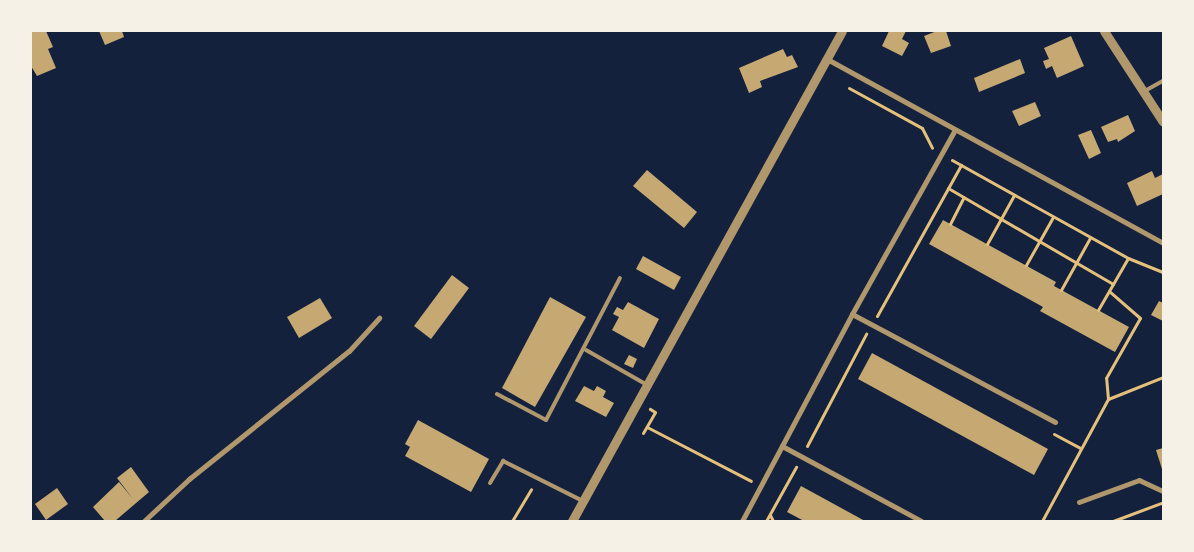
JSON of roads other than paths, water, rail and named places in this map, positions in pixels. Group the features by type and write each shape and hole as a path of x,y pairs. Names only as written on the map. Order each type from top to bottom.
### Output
{"street":[{"path":"572,521 649,386 842,31"},
{"path":"1104,31 1163,122"},
{"path":"827,59 1163,243"},
{"path":"742,521 852,314 956,130"},
{"path":"852,314 1055,422"},
{"path":"144,521 189,479 349,351 379,318"},
{"path":"782,446 921,521"},
{"path":"1079,502 1140,480 1163,491"}],"lane":[{"path":"1143,92 1163,81"},
{"path":"497,394 546,420 586,350 620,278"},
{"path":"586,350 649,386"},
{"path":"490,483 504,461 583,502"}]}
